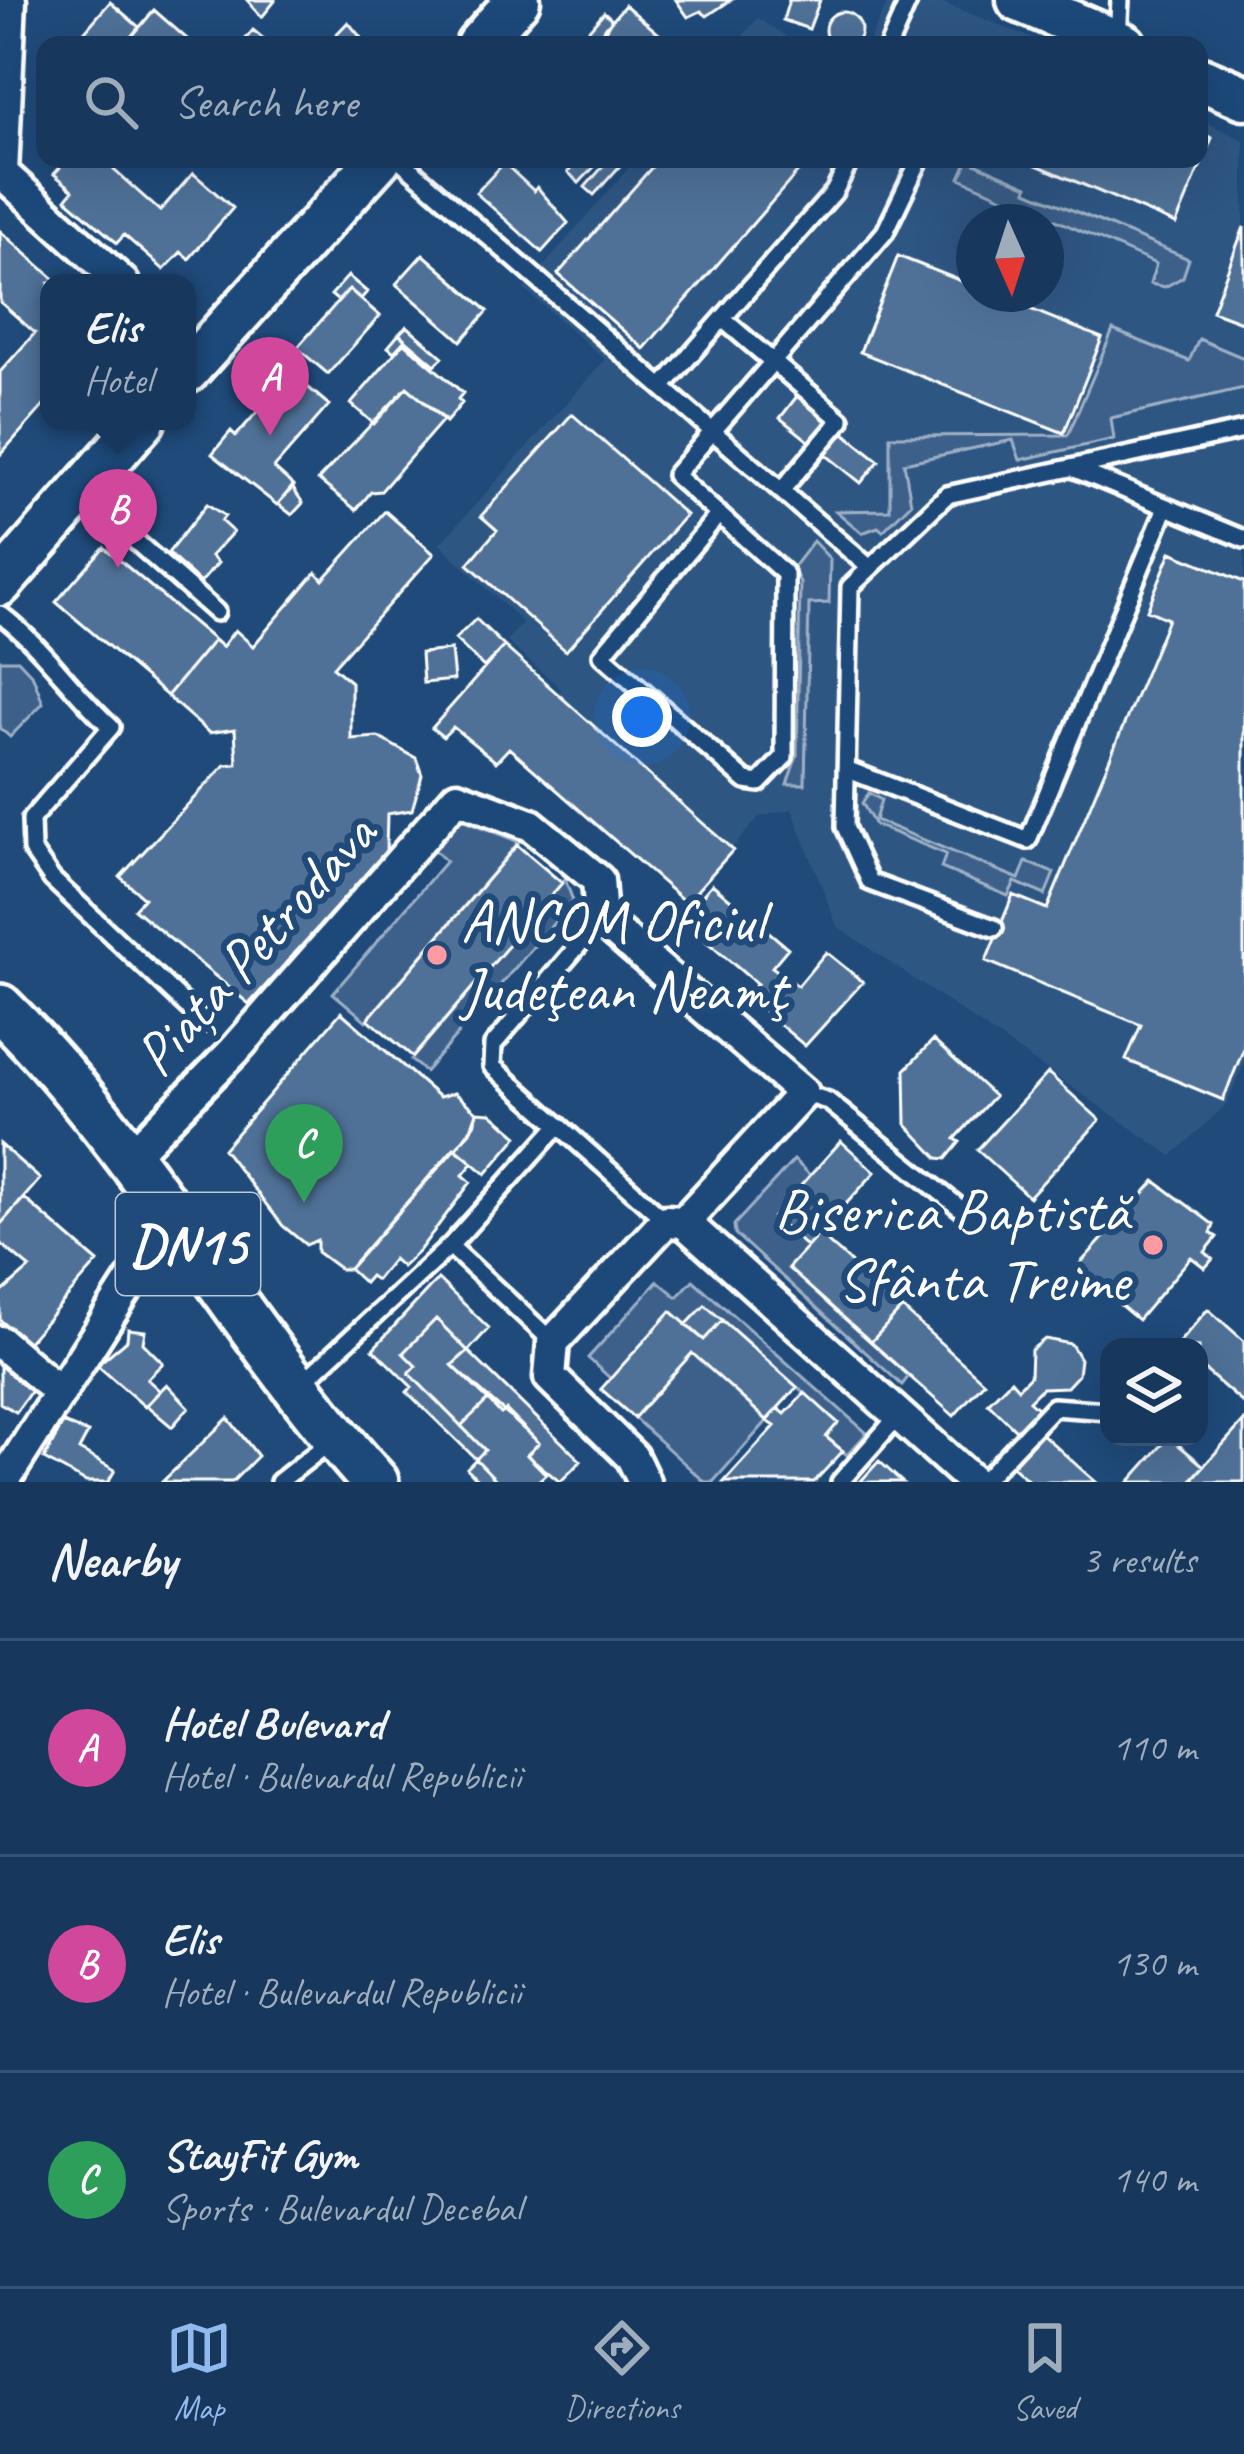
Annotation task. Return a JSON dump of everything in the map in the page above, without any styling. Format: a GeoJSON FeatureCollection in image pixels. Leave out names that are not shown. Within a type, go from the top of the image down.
{"type":"FeatureCollection","features":[{"type":"Feature","properties":{"kind":"main road"},"geometry":{"type":"LineString","coordinates":[[486,36],[518,0]]}},
{"type":"Feature","properties":{"kind":"main road"},"geometry":{"type":"LineString","coordinates":[[990,0],[1087,36]]}},
{"type":"Feature","properties":{"kind":"main road"},"geometry":{"type":"LineString","coordinates":[[1019,0],[1093,36]]}},
{"type":"Feature","properties":{"kind":"main road"},"geometry":{"type":"LineString","coordinates":[[1208,81],[1244,97]]}},
{"type":"Feature","properties":{"kind":"main road"},"geometry":{"type":"LineString","coordinates":[[1208,99],[1244,114]]}},
{"type":"Feature","properties":{"kind":"main road"},"geometry":{"type":"LineString","coordinates":[[196,352],[370,168]]}},
{"type":"Feature","properties":{"kind":"main road"},"geometry":{"type":"LineString","coordinates":[[11,564],[135,430]]}},
{"type":"Feature","properties":{"kind":"main road","name":"DN15"},"geometry":{"type":"LineString","coordinates":[[0,1008],[50,1057],[296,1388],[376,1482]]}},
{"type":"Feature","properties":{"kind":"main road","name":"DN15"},"geometry":{"type":"LineString","coordinates":[[0,1027],[41,1073],[166,1249],[335,1466]]}},
{"type":"Feature","properties":{"kind":"street"},"geometry":{"type":"LineString","coordinates":[[10,0],[2,173],[113,274]]}},
{"type":"Feature","properties":{"kind":"street","name":"Piața Petrodava"},"geometry":{"type":"LineString","coordinates":[[128,1159],[234,1051],[457,796],[531,825],[598,880],[601,919]]}},
{"type":"Feature","properties":{"kind":"street"},"geometry":{"type":"LineString","coordinates":[[601,919],[803,1093],[553,1342],[550,1377],[632,1457],[644,1482]]}},
{"type":"Feature","properties":{"kind":"street"},"geometry":{"type":"LineString","coordinates":[[675,1221],[978,1482]]}},
{"type":"Feature","properties":{"kind":"street"},"geometry":{"type":"LineString","coordinates":[[3,1482],[131,1281],[166,1249]]}},
{"type":"Feature","properties":{"kind":"street"},"geometry":{"type":"LineString","coordinates":[[0,1342],[60,1393]]}},
{"type":"Feature","properties":{"kind":"lane"},"geometry":{"type":"LineString","coordinates":[[893,36],[909,0]]}},
{"type":"Feature","properties":{"kind":"lane"},"geometry":{"type":"LineString","coordinates":[[1111,36],[1120,0]]}},
{"type":"Feature","properties":{"kind":"lane"},"geometry":{"type":"LineString","coordinates":[[410,168],[870,568]]}},
{"type":"Feature","properties":{"kind":"lane"},"geometry":{"type":"LineString","coordinates":[[664,385],[834,193],[846,168]]}},
{"type":"Feature","properties":{"kind":"lane"},"geometry":{"type":"LineString","coordinates":[[718,514],[602,655],[746,781],[760,783],[784,757],[785,574],[675,475],[884,232],[916,168]]}},
{"type":"Feature","properties":{"kind":"lane"},"geometry":{"type":"LineString","coordinates":[[725,321],[842,420],[781,491]]}},
{"type":"Feature","properties":{"kind":"lane"},"geometry":{"type":"LineString","coordinates":[[994,928],[869,882],[845,826],[850,587],[947,495],[1244,430]]}},
{"type":"Feature","properties":{"kind":"lane"},"geometry":{"type":"LineString","coordinates":[[1072,468],[1244,539]]}},
{"type":"Feature","properties":{"kind":"lane"},"geometry":{"type":"LineString","coordinates":[[80,493],[216,612]]}},
{"type":"Feature","properties":{"kind":"lane"},"geometry":{"type":"LineString","coordinates":[[846,769],[1028,840],[1166,507]]}},
{"type":"Feature","properties":{"kind":"lane","name":"Piața Petrodava"},"geometry":{"type":"LineString","coordinates":[[0,614],[65,672],[77,697],[111,727],[32,819],[32,850],[52,879],[205,1023]]}},
{"type":"Feature","properties":{"kind":"lane"},"geometry":{"type":"LineString","coordinates":[[601,919],[493,1046],[492,1066],[557,1126],[675,1221]]}},
{"type":"Feature","properties":{"kind":"lane"},"geometry":{"type":"LineString","coordinates":[[803,1093],[828,1100],[960,1208]]}},
{"type":"Feature","properties":{"kind":"lane"},"geometry":{"type":"LineString","coordinates":[[296,1388],[450,1246],[557,1126]]}},
{"type":"Feature","properties":{"kind":"lane"},"geometry":{"type":"LineString","coordinates":[[450,1246],[553,1342]]}},
{"type":"Feature","properties":{"kind":"lane"},"geometry":{"type":"LineString","coordinates":[[978,1482],[1052,1406],[1100,1410]]}},
{"type":"Feature","properties":{"kind":"lane"},"geometry":{"type":"LineString","coordinates":[[841,1482],[899,1415]]}},
{"type":"Feature","properties":{"kind":"lane"},"geometry":{"type":"LineString","coordinates":[[284,1480],[335,1466]]}},
{"type":"Feature","properties":{"kind":"shaded area"},"geometry":{"type":"Polygon","coordinates":[[[889,0],[936,0],[1026,36],[871,36],[889,0]]]}},
{"type":"Feature","properties":{"kind":"shaded area"},"geometry":{"type":"Polygon","coordinates":[[[758,18],[785,36],[743,36],[758,18]]]}},
{"type":"Feature","properties":{"kind":"shaded area"},"geometry":{"type":"Polygon","coordinates":[[[1208,123],[1244,140],[1244,1064],[1227,1104],[1172,1156],[837,926],[792,809],[759,817],[686,903],[509,748],[561,689],[506,641],[523,623],[440,544],[605,360],[524,289],[628,168],[1208,168],[1208,123]]]}},
{"type":"Feature","properties":{"kind":"shaded area"},"geometry":{"type":"Polygon","coordinates":[[[964,168],[986,168],[1058,204],[1019,204],[960,178],[964,168]]]}},
{"type":"Feature","properties":{"kind":"shaded area"},"geometry":{"type":"Polygon","coordinates":[[[1064,207],[1189,259],[1183,277],[1165,287],[1150,284],[1156,264],[1064,224],[1064,207]]]}},
{"type":"Feature","properties":{"kind":"shaded area"},"geometry":{"type":"Polygon","coordinates":[[[1113,330],[1189,361],[1199,339],[1244,358],[1244,388],[1111,418],[1114,439],[1020,460],[1013,440],[904,463],[911,503],[883,531],[878,527],[862,533],[836,511],[890,510],[890,436],[1068,435],[1113,330]]]}},
{"type":"Feature","properties":{"kind":"shaded area"},"geometry":{"type":"Polygon","coordinates":[[[813,541],[830,559],[829,603],[809,604],[805,784],[787,784],[797,755],[800,583],[793,567],[813,541]]]}},
{"type":"Feature","properties":{"kind":"shaded area"},"geometry":{"type":"Polygon","coordinates":[[[0,660],[18,660],[33,676],[43,703],[10,737],[0,728],[0,660]]]}},
{"type":"Feature","properties":{"kind":"shaded area"},"geometry":{"type":"Polygon","coordinates":[[[869,793],[881,800],[875,820],[1019,879],[1026,862],[1054,873],[1045,895],[1015,882],[1008,896],[941,868],[946,854],[875,825],[862,803],[869,793]]]}},
{"type":"Feature","properties":{"kind":"shaded area"},"geometry":{"type":"Polygon","coordinates":[[[458,817],[519,842],[366,1021],[333,993],[446,861],[431,847],[458,817]]]}},
{"type":"Feature","properties":{"kind":"shaded area"},"geometry":{"type":"Polygon","coordinates":[[[565,879],[573,901],[425,1072],[411,1060],[565,879]]]}},
{"type":"Feature","properties":{"kind":"shaded area"},"geometry":{"type":"Polygon","coordinates":[[[794,1160],[810,1175],[773,1217],[807,1247],[789,1269],[909,1376],[902,1385],[735,1234],[734,1225],[794,1160]]]}},
{"type":"Feature","properties":{"kind":"shaded area"},"geometry":{"type":"Polygon","coordinates":[[[693,1280],[867,1433],[847,1455],[826,1437],[838,1423],[705,1305],[686,1325],[611,1379],[588,1358],[658,1281],[677,1297],[693,1280]]]}},
{"type":"Feature","properties":{"kind":"shaded area"},"geometry":{"type":"Polygon","coordinates":[[[692,1353],[767,1421],[713,1482],[705,1482],[634,1418],[692,1353]]]}},
{"type":"Feature","properties":{"kind":"building"},"geometry":{"type":"Polygon","coordinates":[[[247,0],[275,0],[275,1],[262,17],[247,0]]]}},
{"type":"Feature","properties":{"kind":"building"},"geometry":{"type":"Polygon","coordinates":[[[676,0],[731,0],[707,16],[701,11],[688,17],[676,0]]]}},
{"type":"Feature","properties":{"kind":"building"},"geometry":{"type":"Polygon","coordinates":[[[789,0],[820,0],[809,29],[783,20],[789,0]]]}},
{"type":"Feature","properties":{"kind":"building"},"geometry":{"type":"Polygon","coordinates":[[[110,2],[139,27],[132,36],[81,36],[110,2]]]}},
{"type":"Feature","properties":{"kind":"building"},"geometry":{"type":"Polygon","coordinates":[[[625,5],[661,36],[598,36],[625,5]]]}},
{"type":"Feature","properties":{"kind":"building"},"geometry":{"type":"Polygon","coordinates":[[[154,10],[184,36],[132,36],[154,10]]]}},
{"type":"Feature","properties":{"kind":"building"},"geometry":{"type":"Polygon","coordinates":[[[604,12],[612,19],[602,36],[584,35],[604,12]]]}},
{"type":"Feature","properties":{"kind":"building"},"geometry":{"type":"Polygon","coordinates":[[[836,13],[850,13],[860,23],[860,36],[826,36],[826,23],[836,13]]]}},
{"type":"Feature","properties":{"kind":"building"},"geometry":{"type":"Polygon","coordinates":[[[348,22],[360,36],[335,36],[348,22]]]}},
{"type":"Feature","properties":{"kind":"building"},"geometry":{"type":"Polygon","coordinates":[[[60,168],[115,168],[160,211],[193,173],[233,208],[189,259],[181,252],[164,270],[124,235],[117,243],[66,199],[73,190],[54,174],[60,168]]]}},
{"type":"Feature","properties":{"kind":"building"},"geometry":{"type":"Polygon","coordinates":[[[499,168],[509,168],[534,191],[537,187],[568,223],[542,252],[476,193],[499,168]]]}},
{"type":"Feature","properties":{"kind":"building"},"geometry":{"type":"Polygon","coordinates":[[[572,168],[593,168],[579,183],[568,172],[572,168]]]}},
{"type":"Feature","properties":{"kind":"building"},"geometry":{"type":"Polygon","coordinates":[[[602,168],[618,168],[594,195],[585,187],[602,168]]]}},
{"type":"Feature","properties":{"kind":"building"},"geometry":{"type":"Polygon","coordinates":[[[651,168],[801,168],[644,349],[558,274],[651,168]]]}},
{"type":"Feature","properties":{"kind":"building"},"geometry":{"type":"Polygon","coordinates":[[[1044,168],[1199,168],[1176,224],[1044,168]]]}},
{"type":"Feature","properties":{"kind":"building"},"geometry":{"type":"Polygon","coordinates":[[[1244,227],[1244,323],[1212,311],[1244,227]]]}},
{"type":"Feature","properties":{"kind":"building"},"geometry":{"type":"Polygon","coordinates":[[[0,231],[49,274],[40,274],[40,410],[0,455],[0,372],[35,333],[0,302],[0,231]]]}},
{"type":"Feature","properties":{"kind":"building"},"geometry":{"type":"Polygon","coordinates":[[[423,254],[488,311],[461,341],[396,284],[423,254]]]}},
{"type":"Feature","properties":{"kind":"building"},"geometry":{"type":"Polygon","coordinates":[[[898,256],[956,279],[956,312],[1038,312],[1102,338],[1064,433],[860,352],[898,256]]]}},
{"type":"Feature","properties":{"kind":"building"},"geometry":{"type":"Polygon","coordinates":[[[348,276],[367,292],[361,299],[349,289],[338,301],[331,295],[348,276]]]}},
{"type":"Feature","properties":{"kind":"building"},"geometry":{"type":"Polygon","coordinates":[[[349,289],[380,316],[328,374],[297,348],[349,289]]]}},
{"type":"Feature","properties":{"kind":"building"},"geometry":{"type":"Polygon","coordinates":[[[407,326],[443,357],[435,365],[399,334],[407,326]]]}},
{"type":"Feature","properties":{"kind":"building"},"geometry":{"type":"Polygon","coordinates":[[[399,334],[405,340],[394,352],[388,347],[399,334]]]}},
{"type":"Feature","properties":{"kind":"building"},"geometry":{"type":"Polygon","coordinates":[[[404,342],[463,393],[458,399],[462,403],[446,422],[407,387],[374,424],[351,404],[404,342]]]}},
{"type":"Feature","properties":{"kind":"building"},"geometry":{"type":"Polygon","coordinates":[[[291,373],[329,405],[274,468],[294,486],[277,505],[212,454],[231,431],[236,436],[291,373]]]}},
{"type":"Feature","properties":{"kind":"building"},"geometry":{"type":"Polygon","coordinates":[[[407,387],[444,419],[381,491],[371,492],[356,510],[318,480],[407,387]]]}},
{"type":"Feature","properties":{"kind":"building"},"geometry":{"type":"Polygon","coordinates":[[[798,395],[879,461],[861,483],[780,418],[798,395]]]}},
{"type":"Feature","properties":{"kind":"building"},"geometry":{"type":"Polygon","coordinates":[[[572,414],[686,515],[566,651],[468,564],[497,530],[481,516],[572,414]]]}},
{"type":"Feature","properties":{"kind":"building"},"geometry":{"type":"Polygon","coordinates":[[[292,487],[303,503],[292,515],[278,504],[292,487]]]}},
{"type":"Feature","properties":{"kind":"building"},"geometry":{"type":"Polygon","coordinates":[[[207,504],[225,516],[221,521],[233,532],[211,556],[218,563],[200,583],[168,553],[207,504]]]}},
{"type":"Feature","properties":{"kind":"building"},"geometry":{"type":"Polygon","coordinates":[[[385,511],[434,554],[333,667],[351,682],[351,739],[378,737],[416,758],[422,775],[412,810],[387,814],[386,852],[249,1004],[134,909],[144,898],[120,877],[225,765],[237,764],[235,729],[209,733],[167,696],[214,640],[222,647],[235,630],[253,646],[316,572],[323,580],[385,511]]]}},
{"type":"Feature","properties":{"kind":"building"},"geometry":{"type":"Polygon","coordinates":[[[104,547],[214,640],[167,696],[56,602],[104,547]]]}},
{"type":"Feature","properties":{"kind":"building"},"geometry":{"type":"Polygon","coordinates":[[[1171,552],[1244,582],[1244,1048],[1223,1100],[1126,1060],[1141,1025],[986,961],[1013,895],[1047,909],[1168,619],[1147,610],[1171,552]]]}},
{"type":"Feature","properties":{"kind":"building"},"geometry":{"type":"Polygon","coordinates":[[[476,619],[504,646],[484,667],[455,639],[476,619]]]}},
{"type":"Feature","properties":{"kind":"building"},"geometry":{"type":"Polygon","coordinates":[[[504,646],[733,850],[686,903],[509,748],[496,762],[453,727],[443,737],[432,728],[504,646]]]}},
{"type":"Feature","properties":{"kind":"building"},"geometry":{"type":"Polygon","coordinates":[[[451,650],[454,680],[423,683],[421,653],[451,650]]]}},
{"type":"Feature","properties":{"kind":"building"},"geometry":{"type":"Polygon","coordinates":[[[517,845],[562,883],[413,1057],[368,1019],[517,845]]]}},
{"type":"Feature","properties":{"kind":"building"},"geometry":{"type":"Polygon","coordinates":[[[712,884],[788,948],[772,967],[798,986],[826,952],[863,982],[805,1046],[746,996],[757,984],[681,920],[712,884]]]}},
{"type":"Feature","properties":{"kind":"building"},"geometry":{"type":"Polygon","coordinates":[[[341,1012],[439,1097],[454,1093],[477,1112],[470,1132],[349,1269],[340,1269],[317,1252],[317,1240],[306,1245],[283,1226],[223,1149],[341,1012]]]}},
{"type":"Feature","properties":{"kind":"building"},"geometry":{"type":"Polygon","coordinates":[[[933,1040],[994,1096],[955,1139],[960,1142],[946,1159],[938,1158],[906,1124],[905,1070],[933,1040]]]}},
{"type":"Feature","properties":{"kind":"building"},"geometry":{"type":"Polygon","coordinates":[[[1048,1073],[1100,1120],[1029,1197],[977,1150],[1048,1073]]]}},
{"type":"Feature","properties":{"kind":"building"},"geometry":{"type":"Polygon","coordinates":[[[477,1112],[491,1113],[518,1136],[486,1174],[456,1149],[476,1122],[477,1112]]]}},
{"type":"Feature","properties":{"kind":"building"},"geometry":{"type":"Polygon","coordinates":[[[841,1141],[875,1172],[807,1247],[773,1217],[841,1141]]]}},
{"type":"Feature","properties":{"kind":"building"},"geometry":{"type":"Polygon","coordinates":[[[0,1144],[40,1179],[0,1225],[0,1144]]]}},
{"type":"Feature","properties":{"kind":"building"},"geometry":{"type":"Polygon","coordinates":[[[454,1148],[473,1163],[463,1175],[471,1182],[419,1251],[402,1267],[393,1259],[376,1280],[370,1276],[364,1283],[349,1269],[454,1148]]]}},
{"type":"Feature","properties":{"kind":"building","name":"Biserica Baptistă Sfânta Treime"},"geometry":{"type":"Polygon","coordinates":[[[1155,1181],[1214,1225],[1211,1233],[1217,1237],[1205,1252],[1213,1259],[1205,1268],[1191,1257],[1138,1320],[1076,1268],[1155,1181]]]}},
{"type":"Feature","properties":{"kind":"building"},"geometry":{"type":"Polygon","coordinates":[[[24,1198],[98,1262],[27,1343],[0,1320],[0,1294],[30,1268],[0,1243],[0,1225],[24,1198]]]}},
{"type":"Feature","properties":{"kind":"building"},"geometry":{"type":"Polygon","coordinates":[[[819,1234],[902,1308],[871,1342],[788,1268],[819,1234]]]}},
{"type":"Feature","properties":{"kind":"building"},"geometry":{"type":"Polygon","coordinates":[[[438,1279],[489,1328],[468,1351],[436,1319],[403,1353],[416,1366],[409,1373],[485,1450],[476,1459],[407,1392],[412,1387],[373,1349],[438,1279]]]}},
{"type":"Feature","properties":{"kind":"building"},"geometry":{"type":"Polygon","coordinates":[[[705,1305],[722,1320],[704,1340],[686,1325],[705,1305]]]}},
{"type":"Feature","properties":{"kind":"building"},"geometry":{"type":"Polygon","coordinates":[[[902,1308],[984,1382],[954,1416],[871,1342],[902,1308]]]}},
{"type":"Feature","properties":{"kind":"building"},"geometry":{"type":"Polygon","coordinates":[[[1208,1309],[1244,1341],[1244,1404],[1208,1373],[1208,1338],[1183,1338],[1208,1309]]]}},
{"type":"Feature","properties":{"kind":"building"},"geometry":{"type":"Polygon","coordinates":[[[671,1311],[704,1340],[722,1320],[797,1387],[767,1420],[692,1353],[634,1418],[601,1389],[671,1311]]]}},
{"type":"Feature","properties":{"kind":"building"},"geometry":{"type":"Polygon","coordinates":[[[436,1319],[468,1351],[452,1365],[488,1400],[461,1426],[409,1373],[416,1366],[403,1353],[436,1319]]]}},
{"type":"Feature","properties":{"kind":"building"},"geometry":{"type":"Polygon","coordinates":[[[128,1329],[145,1331],[143,1343],[163,1363],[147,1379],[160,1391],[145,1407],[97,1365],[127,1340],[128,1329]]]}},
{"type":"Feature","properties":{"kind":"building"},"geometry":{"type":"Polygon","coordinates":[[[1045,1339],[1071,1344],[1080,1359],[1078,1375],[1067,1387],[1042,1388],[1029,1401],[1038,1409],[1017,1431],[988,1403],[1011,1380],[1018,1388],[1030,1376],[1031,1350],[1045,1339]]]}},
{"type":"Feature","properties":{"kind":"building"},"geometry":{"type":"Polygon","coordinates":[[[468,1351],[581,1461],[560,1482],[527,1455],[539,1443],[452,1365],[468,1351]]]}},
{"type":"Feature","properties":{"kind":"building"},"geometry":{"type":"Polygon","coordinates":[[[0,1356],[38,1381],[16,1412],[0,1403],[0,1356]]]}},
{"type":"Feature","properties":{"kind":"building"},"geometry":{"type":"Polygon","coordinates":[[[167,1384],[189,1407],[172,1427],[146,1405],[167,1384]]]}},
{"type":"Feature","properties":{"kind":"building"},"geometry":{"type":"Polygon","coordinates":[[[805,1393],[838,1423],[826,1437],[843,1451],[814,1482],[724,1482],[775,1426],[767,1421],[778,1408],[785,1414],[805,1393]]]}},
{"type":"Feature","properties":{"kind":"building"},"geometry":{"type":"Polygon","coordinates":[[[488,1400],[501,1414],[506,1410],[539,1443],[527,1455],[546,1474],[537,1482],[498,1482],[476,1459],[485,1450],[461,1426],[488,1400]]]}},
{"type":"Feature","properties":{"kind":"building"},"geometry":{"type":"Polygon","coordinates":[[[228,1418],[258,1456],[232,1482],[162,1482],[228,1418]]]}},
{"type":"Feature","properties":{"kind":"building"},"geometry":{"type":"Polygon","coordinates":[[[1244,1421],[1244,1482],[1197,1482],[1193,1478],[1244,1421]]]}},
{"type":"Feature","properties":{"kind":"building"},"geometry":{"type":"Polygon","coordinates":[[[63,1423],[88,1433],[79,1450],[115,1470],[108,1482],[86,1482],[44,1459],[63,1423]]]}},
{"type":"Feature","properties":{"kind":"building"},"geometry":{"type":"Polygon","coordinates":[[[1040,1432],[1096,1482],[1030,1482],[1011,1465],[1040,1432]]]}},
{"type":"Feature","properties":{"kind":"building"},"geometry":{"type":"Polygon","coordinates":[[[1161,1446],[1180,1446],[1204,1466],[1190,1482],[1129,1482],[1161,1446]]]}},
{"type":"Feature","properties":{"kind":"building"},"geometry":{"type":"Polygon","coordinates":[[[476,1459],[498,1482],[480,1482],[467,1468],[476,1459]]]}},
{"type":"Feature","properties":{"kind":"building"},"geometry":{"type":"Polygon","coordinates":[[[879,1461],[902,1482],[860,1482],[879,1461]]]}},
{"type":"Feature","properties":{"kind":"place","name":"Hotel Bulevard"},"geometry":{"type":"Point","coordinates":[270,436]}},
{"type":"Feature","properties":{"kind":"place","name":"Elis"},"geometry":{"type":"Point","coordinates":[118,568]}},
{"type":"Feature","properties":{"kind":"place","name":"ANCOM Oficiul Judeţean Neamţ"},"geometry":{"type":"Point","coordinates":[437,955]}},
{"type":"Feature","properties":{"kind":"place","name":"StayFit Gym"},"geometry":{"type":"Point","coordinates":[304,1203]}},
{"type":"Feature","properties":{"kind":"place","name":"Biserica Baptistă Sfânta Treime"},"geometry":{"type":"Point","coordinates":[1153,1245]}}]}
